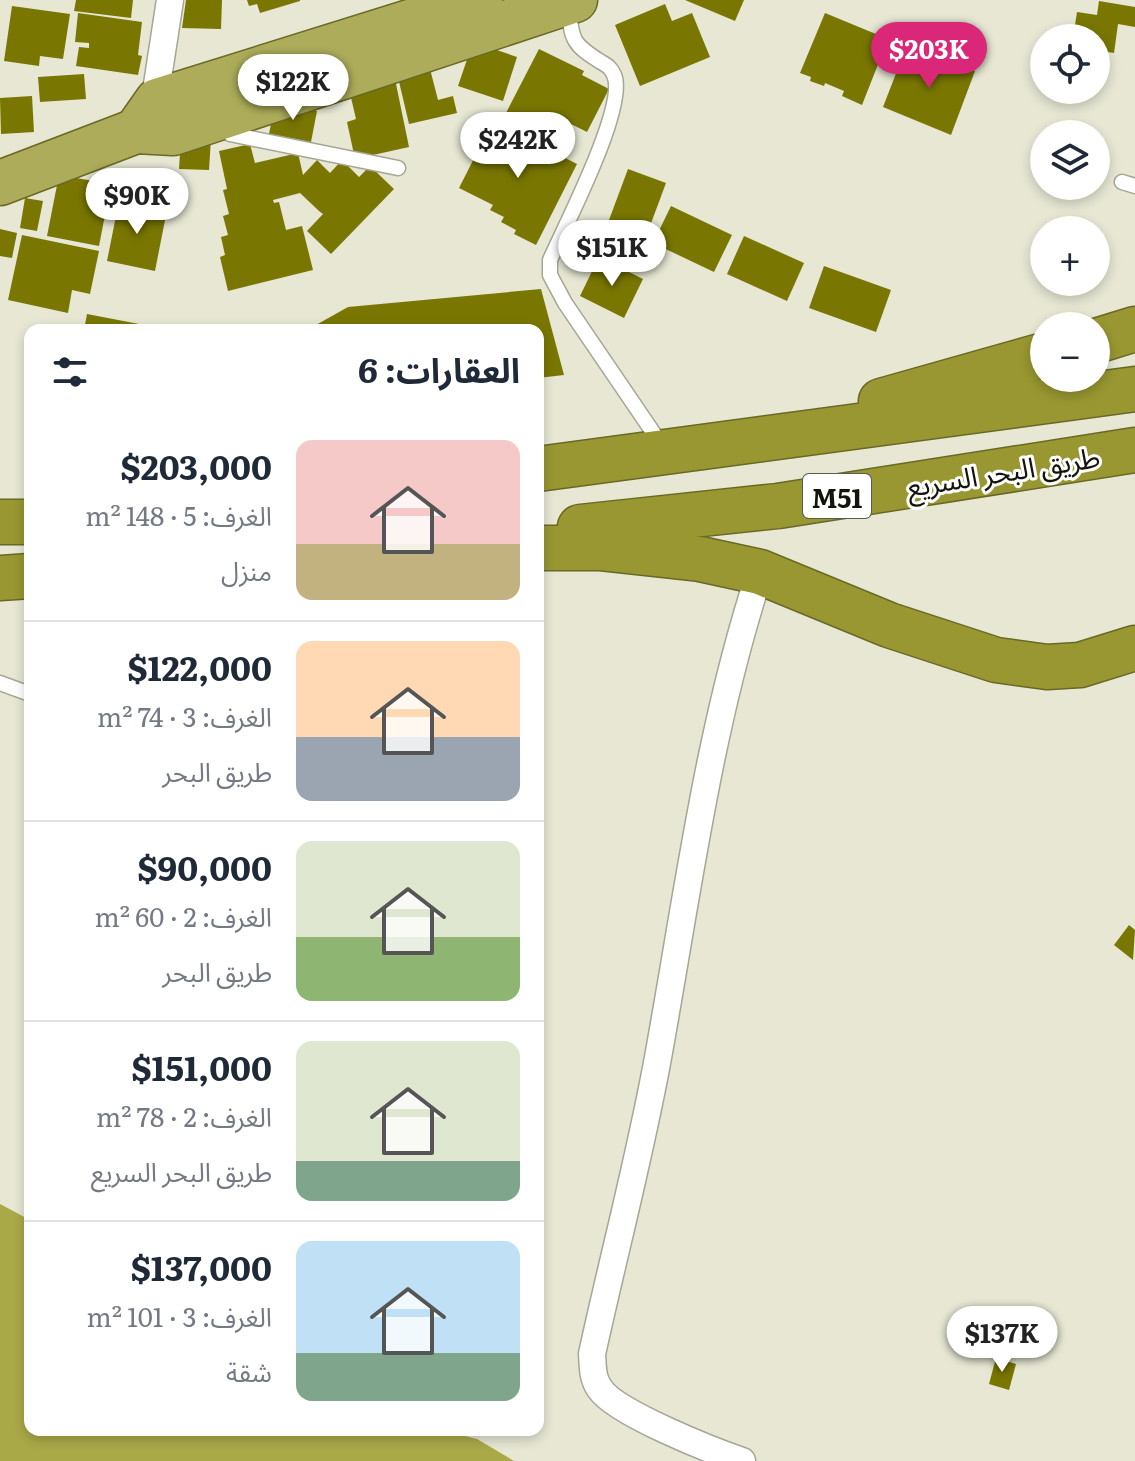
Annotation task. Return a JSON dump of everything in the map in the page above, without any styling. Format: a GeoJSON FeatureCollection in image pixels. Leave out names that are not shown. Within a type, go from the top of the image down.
{"type":"FeatureCollection","features":[{"type":"Feature","properties":{"kind":"highway"},"geometry":{"type":"LineString","coordinates":[[0,183],[480,0]]}},
{"type":"Feature","properties":{"kind":"highway"},"geometry":{"type":"LineString","coordinates":[[155,122],[215,119],[571,1]]}},
{"type":"Feature","properties":{"kind":"highway"},"geometry":{"type":"LineString","coordinates":[[1110,337],[1135,329]]}},
{"type":"Feature","properties":{"kind":"highway"},"geometry":{"type":"LineString","coordinates":[[752,438],[1030,359]]}},
{"type":"Feature","properties":{"kind":"highway","name":"M51"},"geometry":{"type":"LineString","coordinates":[[544,468],[1135,389]]}},
{"type":"Feature","properties":{"kind":"highway","name":"طريق البحر السريع"},"geometry":{"type":"LineString","coordinates":[[544,531],[778,506],[1135,450]]}},
{"type":"Feature","properties":{"kind":"highway"},"geometry":{"type":"LineString","coordinates":[[778,506],[770,519],[769,534],[776,548],[897,602],[1001,636],[1048,643],[1077,641],[1114,631],[1135,621]]}},
{"type":"Feature","properties":{"kind":"highway"},"geometry":{"type":"LineString","coordinates":[[0,522],[24,522]]}},
{"type":"Feature","properties":{"kind":"highway"},"geometry":{"type":"LineString","coordinates":[[544,548],[599,548],[700,559],[760,572],[889,625],[996,660],[1047,667],[1080,665],[1135,648]]}},
{"type":"Feature","properties":{"kind":"highway"},"geometry":{"type":"LineString","coordinates":[[0,578],[24,576]]}},
{"type":"Feature","properties":{"kind":"street"},"geometry":{"type":"LineString","coordinates":[[155,122],[156,91],[170,0]]}},
{"type":"Feature","properties":{"kind":"street"},"geometry":{"type":"LineString","coordinates":[[742,1461],[710,1450],[618,1405],[601,1391],[593,1376],[592,1354],[659,1056],[716,740],[741,630],[760,572]]}},
{"type":"Feature","properties":{"kind":"lane"},"geometry":{"type":"LineString","coordinates":[[571,1],[571,32],[578,47],[610,68],[616,79],[618,95],[610,124],[550,260],[550,275],[565,303],[665,451]]}},
{"type":"Feature","properties":{"kind":"lane"},"geometry":{"type":"LineString","coordinates":[[215,119],[230,134],[398,168]]}},
{"type":"Feature","properties":{"kind":"lane"},"geometry":{"type":"LineString","coordinates":[[0,683],[24,692]]}},
{"type":"Feature","properties":{"kind":"shaded area"},"geometry":{"type":"Polygon","coordinates":[[[0,1204],[24,1217],[24,1436],[466,1436],[477,1439],[514,1461],[0,1461],[0,1204]]]}},
{"type":"Feature","properties":{"kind":"building"},"geometry":{"type":"Polygon","coordinates":[[[76,0],[133,0],[131,18],[74,11],[76,0]]]}},
{"type":"Feature","properties":{"kind":"building"},"geometry":{"type":"Polygon","coordinates":[[[186,0],[222,0],[221,29],[182,28],[186,0]]]}},
{"type":"Feature","properties":{"kind":"building"},"geometry":{"type":"Polygon","coordinates":[[[247,0],[300,1],[260,13],[257,4],[249,6],[247,0]]]}},
{"type":"Feature","properties":{"kind":"building"},"geometry":{"type":"Polygon","coordinates":[[[685,0],[744,0],[735,21],[685,0]]]}},
{"type":"Feature","properties":{"kind":"building"},"geometry":{"type":"Polygon","coordinates":[[[1099,1],[1135,7],[1135,27],[1118,24],[1114,53],[1110,52],[1110,24],[1075,24],[1077,12],[1097,15],[1099,1]]]}},
{"type":"Feature","properties":{"kind":"building"},"geometry":{"type":"Polygon","coordinates":[[[665,4],[672,21],[692,13],[710,57],[640,86],[615,25],[665,4]]]}},
{"type":"Feature","properties":{"kind":"building"},"geometry":{"type":"Polygon","coordinates":[[[12,6],[70,14],[63,59],[40,56],[39,66],[4,61],[12,6]]]}},
{"type":"Feature","properties":{"kind":"building"},"geometry":{"type":"Polygon","coordinates":[[[78,13],[142,22],[138,55],[142,56],[138,75],[76,66],[79,47],[89,48],[89,43],[75,42],[78,13]]]}},
{"type":"Feature","properties":{"kind":"building"},"geometry":{"type":"Polygon","coordinates":[[[825,13],[888,39],[862,105],[842,96],[844,91],[810,81],[811,77],[800,73],[825,13]]]}},
{"type":"Feature","properties":{"kind":"building"},"geometry":{"type":"Polygon","coordinates":[[[473,42],[517,57],[503,101],[458,86],[473,42]]]}},
{"type":"Feature","properties":{"kind":"building"},"geometry":{"type":"Polygon","coordinates":[[[907,45],[975,71],[951,135],[883,107],[907,45]]]}},
{"type":"Feature","properties":{"kind":"building"},"geometry":{"type":"Polygon","coordinates":[[[539,49],[584,71],[582,75],[609,89],[587,132],[561,119],[557,125],[541,117],[536,128],[506,113],[539,49]]]}},
{"type":"Feature","properties":{"kind":"building"},"geometry":{"type":"Polygon","coordinates":[[[429,65],[438,100],[453,96],[457,113],[409,124],[397,73],[429,65]]]}},
{"type":"Feature","properties":{"kind":"building"},"geometry":{"type":"Polygon","coordinates":[[[84,74],[86,99],[40,102],[38,77],[84,74]]]}},
{"type":"Feature","properties":{"kind":"building"},"geometry":{"type":"Polygon","coordinates":[[[395,79],[409,147],[355,159],[347,122],[356,119],[349,89],[395,79]]]}},
{"type":"Feature","properties":{"kind":"building"},"geometry":{"type":"Polygon","coordinates":[[[32,96],[34,132],[1,134],[0,98],[32,96]]]}},
{"type":"Feature","properties":{"kind":"building"},"geometry":{"type":"Polygon","coordinates":[[[275,103],[317,111],[311,142],[269,134],[275,103]]]}},
{"type":"Feature","properties":{"kind":"building"},"geometry":{"type":"Polygon","coordinates":[[[493,121],[577,164],[536,245],[514,234],[516,230],[501,222],[504,217],[490,210],[493,205],[459,188],[493,121]]]}},
{"type":"Feature","properties":{"kind":"building"},"geometry":{"type":"Polygon","coordinates":[[[181,136],[211,138],[209,170],[179,169],[181,136]]]}},
{"type":"Feature","properties":{"kind":"building"},"geometry":{"type":"Polygon","coordinates":[[[250,144],[255,163],[298,153],[303,175],[317,160],[330,173],[342,160],[359,177],[370,166],[394,189],[331,254],[307,231],[323,214],[300,193],[273,200],[274,203],[279,202],[286,230],[302,226],[313,270],[228,291],[220,257],[225,255],[221,237],[228,235],[223,216],[229,214],[219,151],[250,144]]]}},
{"type":"Feature","properties":{"kind":"building"},"geometry":{"type":"Polygon","coordinates":[[[628,169],[666,183],[647,234],[609,220],[628,169]]]}},
{"type":"Feature","properties":{"kind":"building"},"geometry":{"type":"Polygon","coordinates":[[[59,175],[111,184],[99,246],[47,236],[59,175]]]}},
{"type":"Feature","properties":{"kind":"building"},"geometry":{"type":"Polygon","coordinates":[[[25,198],[43,201],[37,231],[20,228],[25,198]]]}},
{"type":"Feature","properties":{"kind":"building"},"geometry":{"type":"Polygon","coordinates":[[[119,201],[167,210],[155,271],[107,261],[119,201]]]}},
{"type":"Feature","properties":{"kind":"building"},"geometry":{"type":"Polygon","coordinates":[[[671,206],[732,235],[714,272],[653,243],[671,206]]]}},
{"type":"Feature","properties":{"kind":"building"},"geometry":{"type":"Polygon","coordinates":[[[0,229],[17,233],[12,258],[0,256],[0,229]]]}},
{"type":"Feature","properties":{"kind":"building"},"geometry":{"type":"Polygon","coordinates":[[[22,235],[99,251],[90,294],[72,290],[68,313],[8,300],[22,235]]]}},
{"type":"Feature","properties":{"kind":"building"},"geometry":{"type":"Polygon","coordinates":[[[744,236],[804,263],[787,301],[727,274],[744,236]]]}},
{"type":"Feature","properties":{"kind":"building"},"geometry":{"type":"Polygon","coordinates":[[[599,257],[643,279],[624,318],[580,296],[599,257]]]}},
{"type":"Feature","properties":{"kind":"building"},"geometry":{"type":"Polygon","coordinates":[[[824,266],[891,290],[876,332],[809,308],[824,266]]]}},
{"type":"Feature","properties":{"kind":"building"},"geometry":{"type":"Polygon","coordinates":[[[541,289],[564,375],[544,377],[544,324],[318,324],[348,307],[541,289]]]}},
{"type":"Feature","properties":{"kind":"building"},"geometry":{"type":"Polygon","coordinates":[[[87,314],[139,324],[85,324],[87,314]]]}},
{"type":"Feature","properties":{"kind":"building"},"geometry":{"type":"Polygon","coordinates":[[[1129,925],[1135,930],[1133,960],[1114,945],[1129,925]]]}},
{"type":"Feature","properties":{"kind":"building"},"geometry":{"type":"Polygon","coordinates":[[[996,1358],[1016,1364],[1009,1390],[989,1384],[996,1358]]]}}]}
